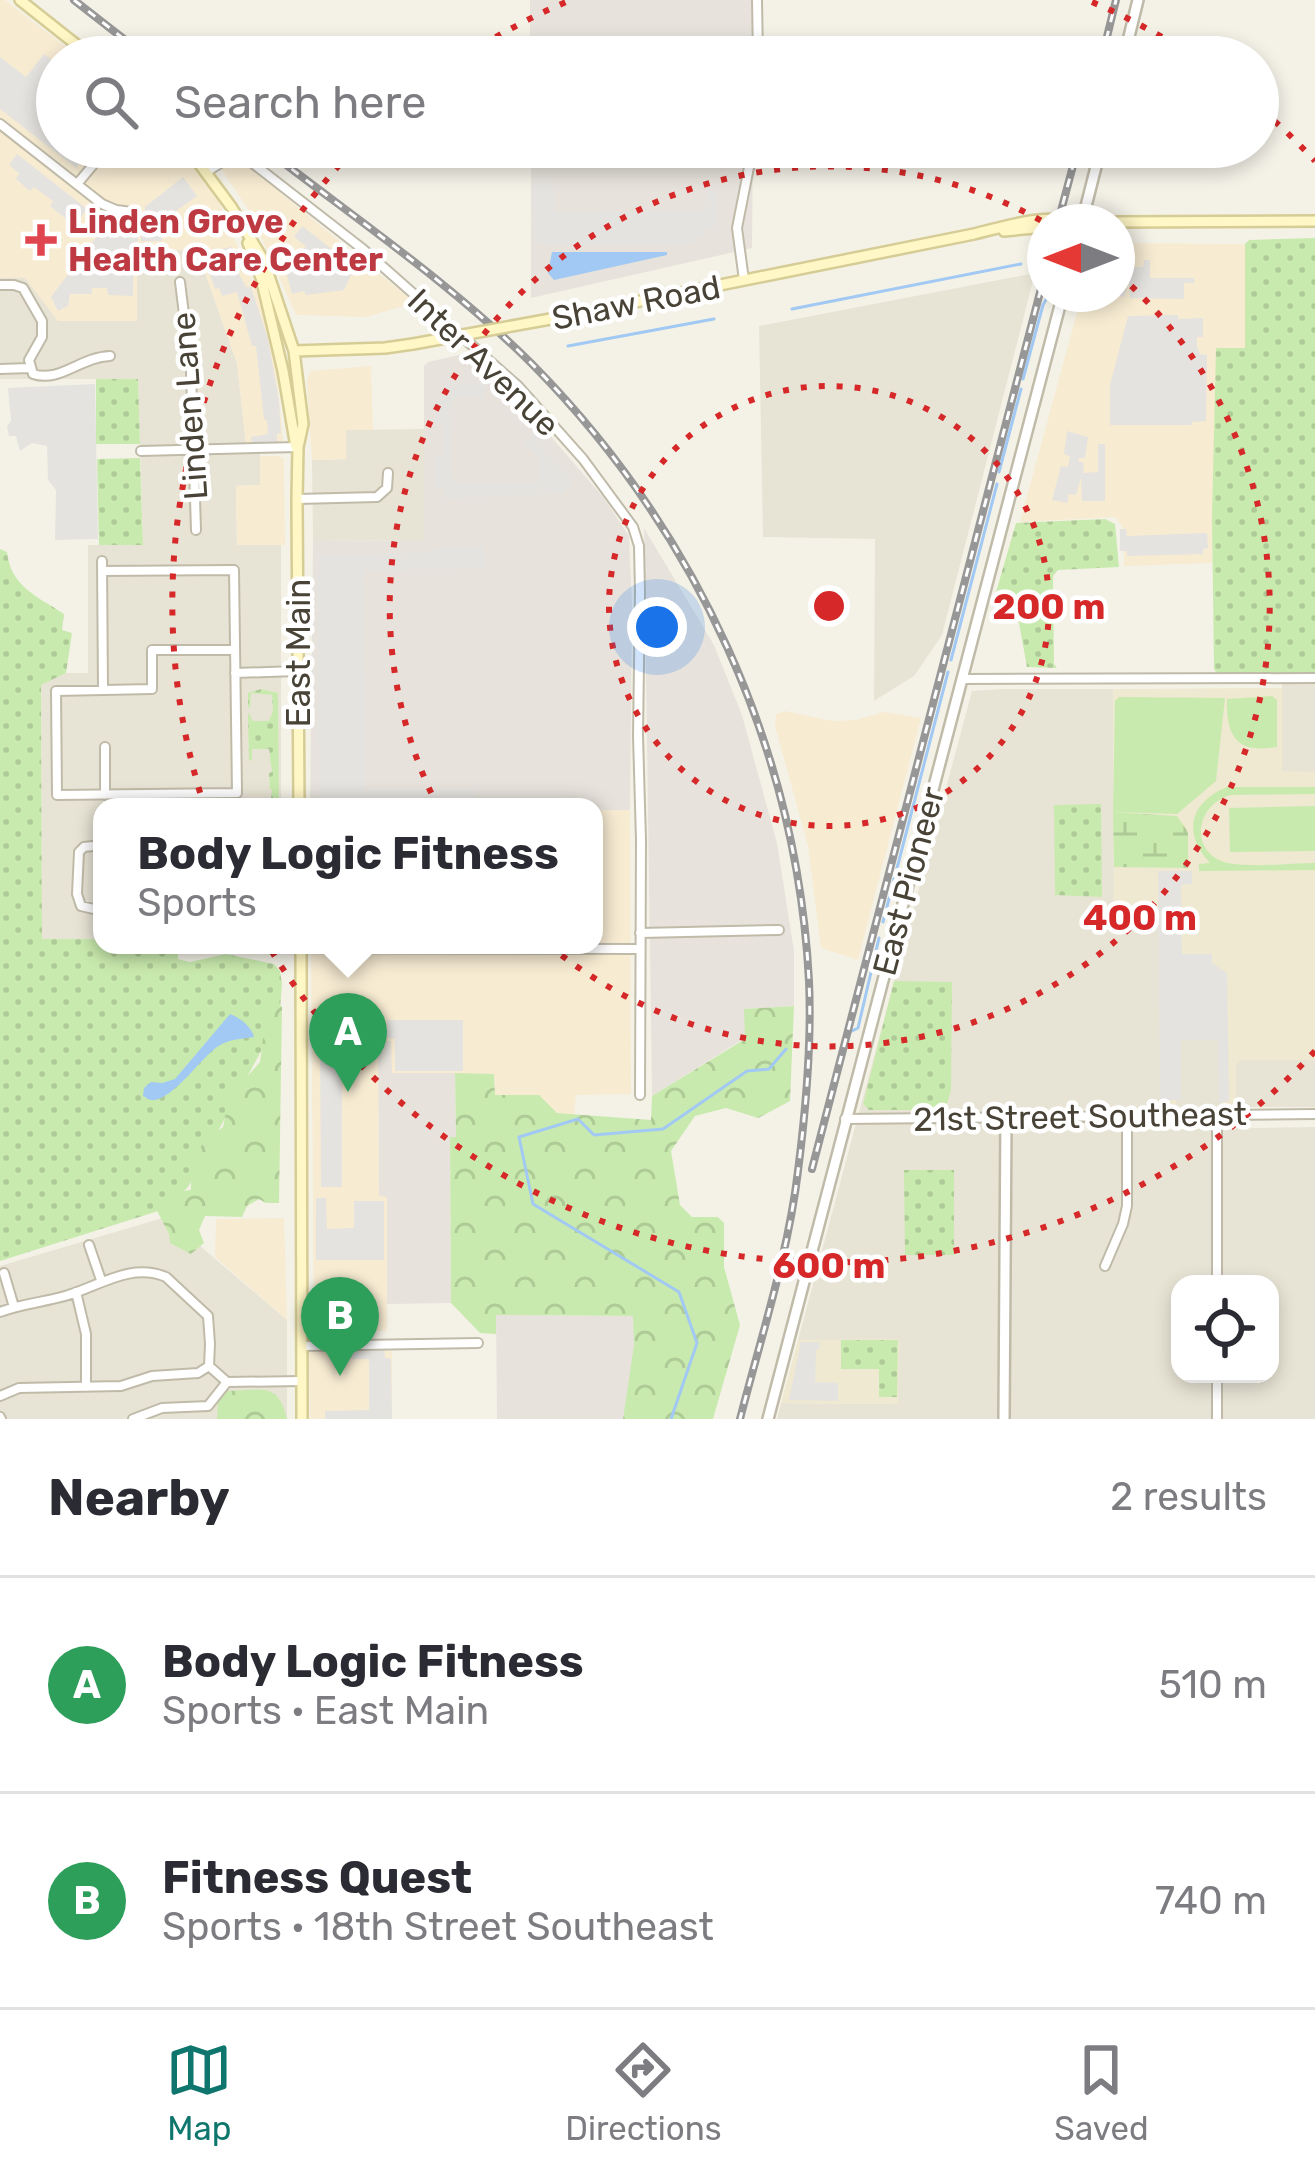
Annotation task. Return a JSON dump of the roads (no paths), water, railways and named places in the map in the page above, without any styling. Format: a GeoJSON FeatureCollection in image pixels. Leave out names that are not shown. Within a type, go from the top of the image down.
{"type":"FeatureCollection","features":[{"type":"Feature","properties":{"kind":"main road"},"geometry":{"type":"LineString","coordinates":[[20,0],[65,36]]}},
{"type":"Feature","properties":{"kind":"main road","name":"East Main"},"geometry":{"type":"LineString","coordinates":[[203,168],[264,261],[295,351],[303,424],[297,447]]}},
{"type":"Feature","properties":{"kind":"main road","name":"East Main"},"geometry":{"type":"LineString","coordinates":[[238,217],[283,344],[295,351]]}},
{"type":"Feature","properties":{"kind":"main road","name":"Shaw Road"},"geometry":{"type":"LineString","coordinates":[[295,351],[413,344],[1027,221]]}},
{"type":"Feature","properties":{"kind":"main road"},"geometry":{"type":"LineString","coordinates":[[1135,222],[1315,221]]}},
{"type":"Feature","properties":{"kind":"main road","name":"Shaw Road"},"geometry":{"type":"LineString","coordinates":[[974,234],[1027,228]]}},
{"type":"Feature","properties":{"kind":"main road","name":"East Main"},"geometry":{"type":"LineString","coordinates":[[262,282],[297,447],[299,798]]}},
{"type":"Feature","properties":{"kind":"main road","name":"East Main"},"geometry":{"type":"LineString","coordinates":[[290,414],[289,365],[295,351]]}},
{"type":"Feature","properties":{"kind":"main road"},"geometry":{"type":"LineString","coordinates":[[301,954],[302,1419]]}},
{"type":"Feature","properties":{"kind":"street"},"geometry":{"type":"LineString","coordinates":[[757,0],[758,36]]}},
{"type":"Feature","properties":{"kind":"street"},"geometry":{"type":"LineString","coordinates":[[1129,36],[1138,0]]}},
{"type":"Feature","properties":{"kind":"street"},"geometry":{"type":"LineString","coordinates":[[0,124],[36,151]]}},
{"type":"Feature","properties":{"kind":"street"},"geometry":{"type":"LineString","coordinates":[[58,168],[106,206],[132,212]]}},
{"type":"Feature","properties":{"kind":"street"},"geometry":{"type":"LineString","coordinates":[[78,183],[90,168]]}},
{"type":"Feature","properties":{"kind":"street","name":"Inter Avenue"},"geometry":{"type":"LineString","coordinates":[[206,172],[212,168]]}},
{"type":"Feature","properties":{"kind":"street","name":"Inter Avenue"},"geometry":{"type":"LineString","coordinates":[[259,168],[364,250],[518,386],[628,517],[637,539],[639,566],[640,1095]]}},
{"type":"Feature","properties":{"kind":"street"},"geometry":{"type":"LineString","coordinates":[[744,280],[737,227],[749,168]]}},
{"type":"Feature","properties":{"kind":"street"},"geometry":{"type":"LineString","coordinates":[[1086,204],[1095,168]]}},
{"type":"Feature","properties":{"kind":"street","name":"Linden Lane"},"geometry":{"type":"LineString","coordinates":[[180,282],[191,371],[196,530]]}},
{"type":"Feature","properties":{"kind":"street"},"geometry":{"type":"LineString","coordinates":[[0,285],[23,288],[42,321],[43,333],[29,358],[29,368],[36,375],[50,377],[85,360],[110,356]]}},
{"type":"Feature","properties":{"kind":"street","name":"East Pioneer"},"geometry":{"type":"LineString","coordinates":[[768,1419],[1058,312]]}},
{"type":"Feature","properties":{"kind":"street"},"geometry":{"type":"LineString","coordinates":[[0,369],[29,368]]}},
{"type":"Feature","properties":{"kind":"street"},"geometry":{"type":"LineString","coordinates":[[141,451],[297,447]]}},
{"type":"Feature","properties":{"kind":"street"},"geometry":{"type":"LineString","coordinates":[[297,499],[368,498],[387,488],[388,473]]}},
{"type":"Feature","properties":{"kind":"street"},"geometry":{"type":"LineString","coordinates":[[103,690],[102,566],[235,570],[237,793],[57,795],[56,691],[103,690],[152,688],[152,650],[234,650]]}},
{"type":"Feature","properties":{"kind":"street"},"geometry":{"type":"LineString","coordinates":[[235,674],[297,670]]}},
{"type":"Feature","properties":{"kind":"street"},"geometry":{"type":"LineString","coordinates":[[960,679],[1315,678]]}},
{"type":"Feature","properties":{"kind":"street"},"geometry":{"type":"LineString","coordinates":[[105,747],[105,795]]}},
{"type":"Feature","properties":{"kind":"street"},"geometry":{"type":"LineString","coordinates":[[93,846],[79,852],[77,894],[81,906],[93,909]]}},
{"type":"Feature","properties":{"kind":"street"},"geometry":{"type":"LineString","coordinates":[[640,933],[779,930]]}},
{"type":"Feature","properties":{"kind":"street"},"geometry":{"type":"LineString","coordinates":[[603,949],[640,949]]}},
{"type":"Feature","properties":{"kind":"street","name":"21st Street Southeast"},"geometry":{"type":"LineString","coordinates":[[845,1119],[1315,1114]]}},
{"type":"Feature","properties":{"kind":"street"},"geometry":{"type":"LineString","coordinates":[[1105,1266],[1127,1205],[1127,1115]]}},
{"type":"Feature","properties":{"kind":"street"},"geometry":{"type":"LineString","coordinates":[[1216,1115],[1217,1275]]}},
{"type":"Feature","properties":{"kind":"street"},"geometry":{"type":"LineString","coordinates":[[1004,1419],[1006,1116]]}},
{"type":"Feature","properties":{"kind":"street"},"geometry":{"type":"LineString","coordinates":[[88,1245],[101,1280]]}},
{"type":"Feature","properties":{"kind":"street"},"geometry":{"type":"LineString","coordinates":[[4,1273],[14,1307]]}},
{"type":"Feature","properties":{"kind":"street"},"geometry":{"type":"LineString","coordinates":[[0,1312],[76,1292],[101,1280],[150,1273],[166,1277],[208,1316],[209,1366],[227,1382],[302,1381]]}},
{"type":"Feature","properties":{"kind":"street"},"geometry":{"type":"LineString","coordinates":[[76,1292],[86,1334],[86,1387]]}},
{"type":"Feature","properties":{"kind":"street"},"geometry":{"type":"LineString","coordinates":[[302,1346],[478,1342]]}},
{"type":"Feature","properties":{"kind":"street"},"geometry":{"type":"LineString","coordinates":[[0,1396],[19,1388],[114,1387],[152,1376],[198,1373],[209,1366]]}},
{"type":"Feature","properties":{"kind":"street"},"geometry":{"type":"LineString","coordinates":[[133,1419],[208,1406],[227,1382]]}},
{"type":"Feature","properties":{"kind":"street"},"geometry":{"type":"LineString","coordinates":[[1217,1383],[1217,1419]]}},
{"type":"Feature","properties":{"kind":"water"},"geometry":{"type":"Polygon","coordinates":[[[552,252],[667,255],[554,280],[548,273],[552,252]]]}},
{"type":"Feature","properties":{"kind":"water"},"geometry":{"type":"Polygon","coordinates":[[[230,1014],[245,1023],[254,1037],[217,1047],[159,1099],[143,1096],[151,1082],[175,1079],[230,1014]]]}},
{"type":"Feature","properties":{"kind":"waterway"},"geometry":{"type":"LineString","coordinates":[[792,309],[1021,264]]}},
{"type":"Feature","properties":{"kind":"waterway"},"geometry":{"type":"LineString","coordinates":[[1023,379],[1041,312]]}},
{"type":"Feature","properties":{"kind":"waterway"},"geometry":{"type":"LineString","coordinates":[[568,346],[714,319]]}},
{"type":"Feature","properties":{"kind":"waterway"},"geometry":{"type":"LineString","coordinates":[[999,472],[1021,389]]}},
{"type":"Feature","properties":{"kind":"waterway"},"geometry":{"type":"LineString","coordinates":[[951,660],[997,484]]}},
{"type":"Feature","properties":{"kind":"waterway"},"geometry":{"type":"LineString","coordinates":[[883,922],[948,672]]}},
{"type":"Feature","properties":{"kind":"waterway"},"geometry":{"type":"LineString","coordinates":[[852,1031],[858,1028],[879,938]]}},
{"type":"Feature","properties":{"kind":"waterway"},"geometry":{"type":"LineString","coordinates":[[671,1419],[697,1343],[679,1292],[533,1204],[519,1137],[578,1119],[594,1135],[663,1129],[747,1071],[769,1069],[786,1049]]}},
{"type":"Feature","properties":{"kind":"railway"},"geometry":{"type":"LineString","coordinates":[[74,0],[120,36]]}},
{"type":"Feature","properties":{"kind":"railway"},"geometry":{"type":"LineString","coordinates":[[1107,36],[1116,0]]}},
{"type":"Feature","properties":{"kind":"railway"},"geometry":{"type":"LineString","coordinates":[[291,168],[468,306],[532,364],[590,428],[642,497],[688,570],[727,647],[759,727],[784,810],[800,894],[810,1028],[793,1202],[740,1419]]}},
{"type":"Feature","properties":{"kind":"railway"},"geometry":{"type":"LineString","coordinates":[[1063,204],[1072,168]]}},
{"type":"Feature","properties":{"kind":"railway"},"geometry":{"type":"LineString","coordinates":[[812,1169],[1035,312]]}},
{"type":"Feature","properties":{"kind":"place","name":"Linden Grove Health Care Center"},"geometry":{"type":"Point","coordinates":[41,240]}},
{"type":"Feature","properties":{"kind":"place","name":"Body Logic Fitness"},"geometry":{"type":"Point","coordinates":[348,1092]}},
{"type":"Feature","properties":{"kind":"place","name":"Fitness Quest"},"geometry":{"type":"Point","coordinates":[340,1376]}}]}
